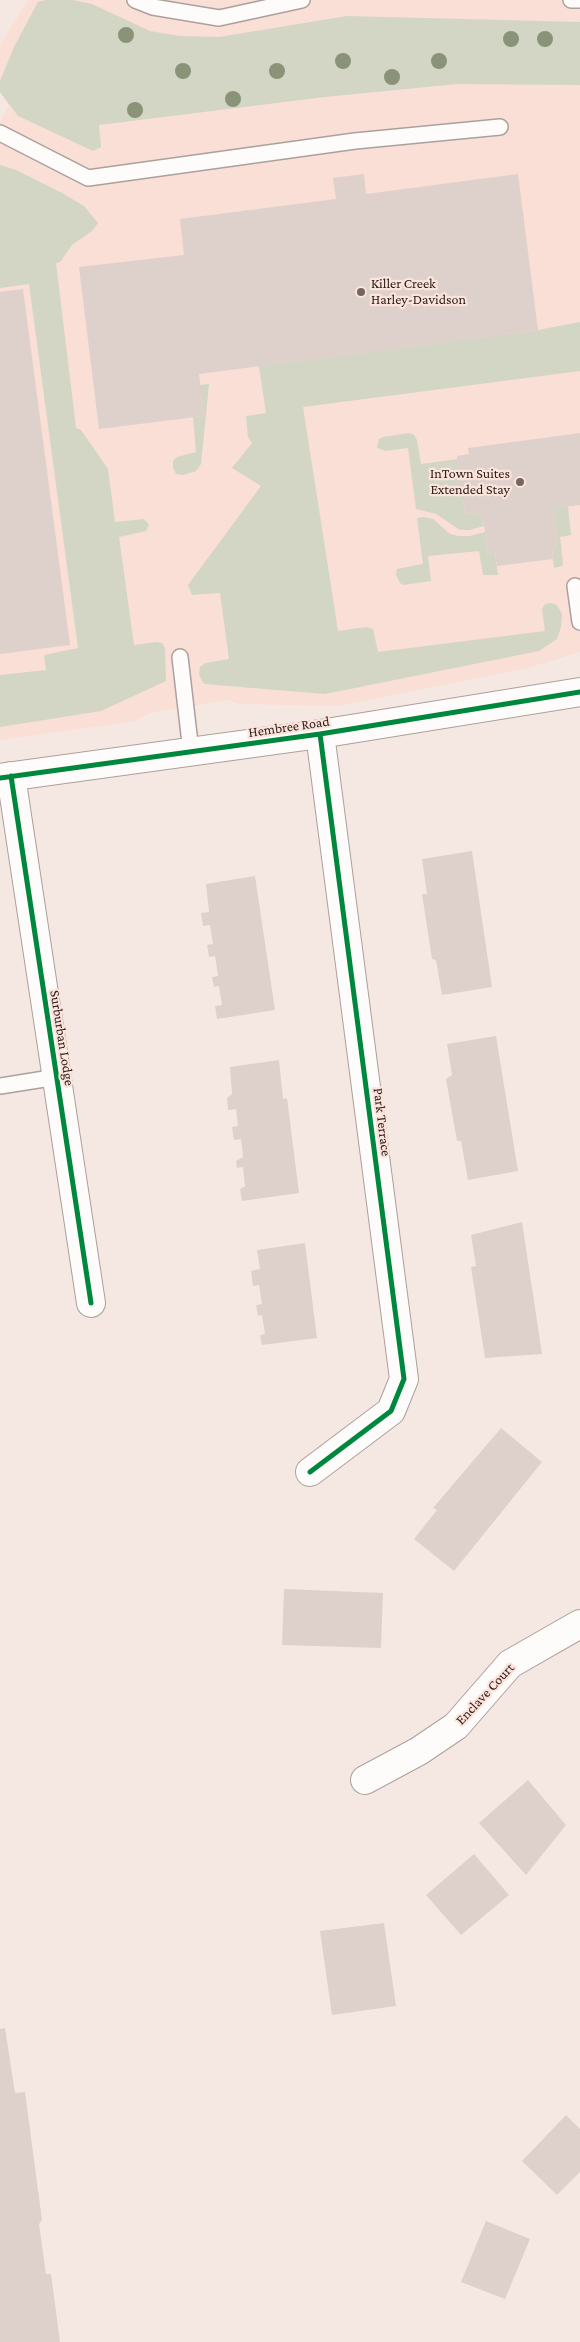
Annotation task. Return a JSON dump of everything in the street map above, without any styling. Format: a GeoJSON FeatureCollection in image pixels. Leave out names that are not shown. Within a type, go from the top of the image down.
{"type":"FeatureCollection","features":[{"type":"Feature","properties":{"kind":"street","name":"Hembree Road"},"geometry":{"type":"LineString","coordinates":[[5,777],[320,734],[580,692]]}},
{"type":"Feature","properties":{"kind":"street","name":"Park Terrace"},"geometry":{"type":"LineString","coordinates":[[310,1472],[391,1411],[404,1379],[320,734]]}},
{"type":"Feature","properties":{"kind":"street","name":"Surburban Lodge"},"geometry":{"type":"LineString","coordinates":[[5,777],[57,1077],[91,1303]]}},
{"type":"Feature","properties":{"kind":"street","name":"Enclave Court"},"geometry":{"type":"LineString","coordinates":[[365,1780],[419,1751],[456,1726],[510,1664],[580,1624]]}},
{"type":"Feature","properties":{"kind":"lane"},"geometry":{"type":"LineString","coordinates":[[136,0],[153,7],[219,18],[302,0]]}},
{"type":"Feature","properties":{"kind":"lane"},"geometry":{"type":"LineString","coordinates":[[571,0],[580,0]]}},
{"type":"Feature","properties":{"kind":"lane"},"geometry":{"type":"LineString","coordinates":[[0,133],[88,178],[345,142],[500,127]]}},
{"type":"Feature","properties":{"kind":"lane"},"geometry":{"type":"LineString","coordinates":[[575,586],[580,622]]}},
{"type":"Feature","properties":{"kind":"lane"},"geometry":{"type":"LineString","coordinates":[[180,657],[191,752]]}},
{"type":"Feature","properties":{"kind":"lane"},"geometry":{"type":"LineString","coordinates":[[0,1086],[57,1077]]}},
{"type":"Feature","properties":{"kind":"shaded area"},"geometry":{"type":"Polygon","coordinates":[[[28,0],[580,0],[580,652],[528,668],[339,706],[239,704],[227,700],[150,713],[135,721],[0,740],[0,122],[9,106],[0,92],[0,45],[28,0]]]}},
{"type":"Feature","properties":{"kind":"green space"},"geometry":{"type":"Polygon","coordinates":[[[46,0],[73,0],[92,4],[150,31],[180,36],[219,37],[347,16],[580,22],[580,85],[457,84],[325,97],[99,125],[101,147],[93,151],[18,116],[0,92],[0,81],[14,47],[38,2],[46,0]]]}},
{"type":"Feature","properties":{"kind":"green space"},"geometry":{"type":"Polygon","coordinates":[[[0,165],[16,170],[84,206],[98,223],[92,231],[72,245],[60,262],[56,263],[76,428],[81,430],[108,469],[115,522],[144,519],[149,525],[146,531],[119,537],[134,645],[162,643],[165,648],[166,681],[101,711],[0,727],[0,675],[46,670],[44,655],[78,648],[29,284],[0,288],[0,165]]]}},
{"type":"Feature","properties":{"kind":"green space"},"geometry":{"type":"Polygon","coordinates":[[[580,322],[580,371],[303,407],[338,631],[366,627],[373,629],[378,652],[545,631],[542,609],[545,604],[551,603],[557,605],[562,614],[561,627],[557,639],[539,651],[325,694],[204,684],[199,675],[200,667],[205,663],[229,659],[220,593],[192,595],[188,585],[261,486],[232,468],[252,443],[248,437],[246,416],[266,413],[259,366],[538,330],[580,322]]]}},
{"type":"Feature","properties":{"kind":"green space"},"geometry":{"type":"Polygon","coordinates":[[[209,384],[201,464],[196,471],[183,475],[176,474],[173,468],[173,461],[177,457],[196,452],[193,417],[204,416],[200,385],[209,384]]]}},
{"type":"Feature","properties":{"kind":"green space"},"geometry":{"type":"Polygon","coordinates":[[[409,433],[414,435],[417,440],[421,464],[458,459],[465,514],[477,513],[477,518],[483,518],[484,526],[470,530],[460,530],[436,514],[416,509],[408,448],[386,451],[377,448],[379,439],[383,437],[409,433]]]}},
{"type":"Feature","properties":{"kind":"green space"},"geometry":{"type":"Polygon","coordinates":[[[568,506],[571,535],[560,537],[563,563],[562,566],[554,568],[552,547],[558,546],[553,508],[568,506]]]}},
{"type":"Feature","properties":{"kind":"green space"},"geometry":{"type":"Polygon","coordinates":[[[417,518],[433,519],[450,534],[458,536],[470,536],[485,532],[488,554],[495,553],[498,575],[483,575],[479,551],[428,556],[431,581],[404,585],[400,583],[396,574],[397,569],[423,564],[417,518]]]}},
{"type":"Feature","properties":{"kind":"building","name":"Killer Creek Harley-Davidson"},"geometry":{"type":"Polygon","coordinates":[[[364,174],[366,194],[518,174],[538,330],[199,374],[204,416],[99,429],[79,267],[184,255],[180,219],[336,199],[333,178],[364,174]]]}},
{"type":"Feature","properties":{"kind":"building"},"geometry":{"type":"Polygon","coordinates":[[[23,289],[70,645],[0,654],[0,292],[23,289]]]}},
{"type":"Feature","properties":{"kind":"building","name":"InTown Suites Extended Stay"},"geometry":{"type":"Polygon","coordinates":[[[580,433],[580,505],[553,508],[558,546],[552,547],[553,559],[497,566],[495,553],[488,554],[483,518],[477,518],[477,513],[465,514],[457,456],[469,454],[468,448],[580,433]]]}},
{"type":"Feature","properties":{"kind":"building"},"geometry":{"type":"Polygon","coordinates":[[[472,851],[492,987],[442,995],[436,960],[432,959],[422,894],[427,894],[422,859],[472,851]]]}},
{"type":"Feature","properties":{"kind":"building"},"geometry":{"type":"Polygon","coordinates":[[[255,876],[275,1010],[217,1019],[215,1006],[222,1005],[219,986],[214,987],[212,977],[218,976],[215,956],[209,957],[207,945],[213,944],[210,925],[203,926],[201,913],[209,912],[206,884],[255,876]]]}},
{"type":"Feature","properties":{"kind":"building"},"geometry":{"type":"Polygon","coordinates":[[[496,1036],[518,1171],[468,1180],[461,1141],[457,1141],[446,1079],[452,1075],[447,1044],[496,1036]]]}},
{"type":"Feature","properties":{"kind":"building"},"geometry":{"type":"Polygon","coordinates":[[[279,1060],[283,1099],[287,1098],[299,1193],[242,1201],[240,1189],[245,1186],[243,1167],[237,1168],[236,1161],[243,1157],[241,1139],[234,1140],[232,1127],[238,1126],[236,1109],[228,1110],[227,1098],[232,1094],[230,1067],[279,1060]]]}},
{"type":"Feature","properties":{"kind":"building"},"geometry":{"type":"Polygon","coordinates":[[[522,1222],[542,1354],[485,1358],[471,1267],[476,1266],[471,1235],[522,1222]]]}},
{"type":"Feature","properties":{"kind":"building"},"geometry":{"type":"Polygon","coordinates":[[[305,1243],[317,1338],[262,1345],[260,1335],[265,1334],[262,1315],[258,1316],[256,1305],[262,1304],[259,1285],[253,1286],[251,1271],[260,1269],[257,1250],[305,1243]]]}},
{"type":"Feature","properties":{"kind":"building"},"geometry":{"type":"Polygon","coordinates":[[[501,1428],[542,1462],[454,1571],[414,1539],[437,1510],[433,1508],[501,1428]]]}},
{"type":"Feature","properties":{"kind":"building"},"geometry":{"type":"Polygon","coordinates":[[[284,1589],[383,1593],[381,1648],[282,1645],[284,1589]]]}},
{"type":"Feature","properties":{"kind":"building"},"geometry":{"type":"Polygon","coordinates":[[[528,1780],[566,1825],[526,1875],[479,1823],[528,1780]]]}},
{"type":"Feature","properties":{"kind":"building"},"geometry":{"type":"Polygon","coordinates":[[[474,1854],[509,1895],[461,1935],[426,1895],[474,1854]]]}},
{"type":"Feature","properties":{"kind":"building"},"geometry":{"type":"Polygon","coordinates":[[[384,1923],[396,2006],[332,2015],[320,1931],[384,1923]]]}},
{"type":"Feature","properties":{"kind":"building"},"geometry":{"type":"Polygon","coordinates":[[[5,2028],[15,2093],[25,2092],[42,2220],[39,2224],[46,2274],[51,2274],[60,2342],[0,2342],[0,2029],[5,2028]]]}},
{"type":"Feature","properties":{"kind":"building"},"geometry":{"type":"Polygon","coordinates":[[[566,2115],[580,2129],[580,2172],[557,2195],[522,2161],[566,2115]]]}},
{"type":"Feature","properties":{"kind":"building"},"geometry":{"type":"Polygon","coordinates":[[[486,2221],[530,2239],[505,2299],[461,2282],[486,2221]]]}},
{"type":"Feature","properties":{"kind":"cycle path"},"geometry":{"type":"LineString","coordinates":[[0,778],[320,734],[580,692]]}},
{"type":"Feature","properties":{"kind":"cycle path"},"geometry":{"type":"LineString","coordinates":[[310,1472],[391,1411],[404,1379],[320,734]]}},
{"type":"Feature","properties":{"kind":"cycle path"},"geometry":{"type":"LineString","coordinates":[[11,776],[91,1303]]}},
{"type":"Feature","properties":{"kind":"place","name":"Killer Creek Harley-Davidson"},"geometry":{"type":"Point","coordinates":[361,292]}},
{"type":"Feature","properties":{"kind":"place","name":"InTown Suites Extended Stay"},"geometry":{"type":"Point","coordinates":[520,482]}}]}
